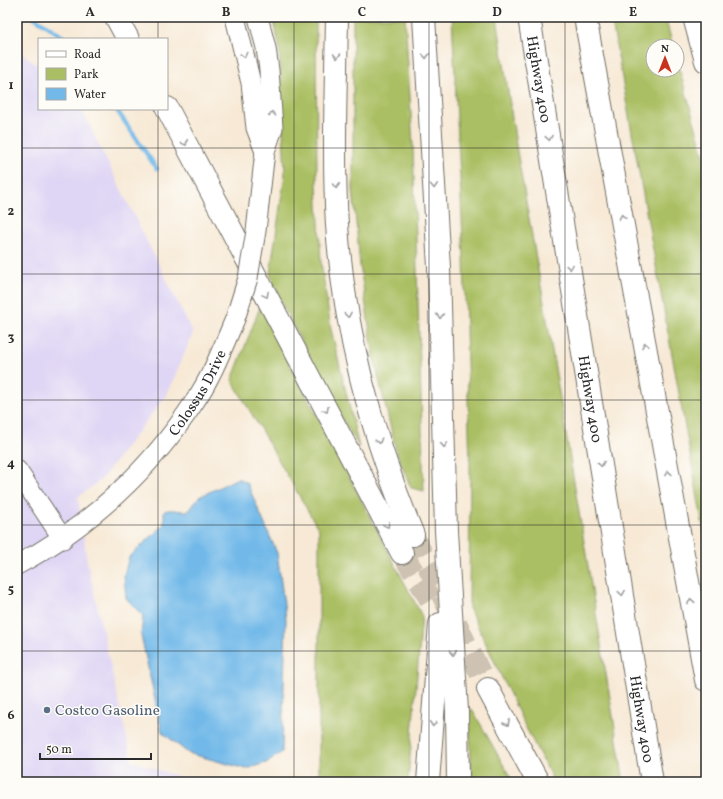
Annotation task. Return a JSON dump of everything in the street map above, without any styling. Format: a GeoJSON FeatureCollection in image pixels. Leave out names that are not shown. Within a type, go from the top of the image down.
{"type":"FeatureCollection","features":[{"type":"Feature","properties":{"kind":"highway"},"geometry":{"type":"LineString","coordinates":[[116,17],[127,38]]}},
{"type":"Feature","properties":{"kind":"highway"},"geometry":{"type":"LineString","coordinates":[[168,110],[408,544],[394,486],[365,395],[352,338],[343,281],[337,225],[337,17]]}},
{"type":"Feature","properties":{"kind":"highway"},"geometry":{"type":"LineString","coordinates":[[424,17],[439,267],[446,531],[457,711],[458,782]]}},
{"type":"Feature","properties":{"kind":"highway","name":"Highway 400"},"geometry":{"type":"LineString","coordinates":[[529,17],[652,782]]}},
{"type":"Feature","properties":{"kind":"highway"},"geometry":{"type":"LineString","coordinates":[[585,17],[706,680]]}},
{"type":"Feature","properties":{"kind":"highway"},"geometry":{"type":"LineString","coordinates":[[694,17],[706,61]]}},
{"type":"Feature","properties":{"kind":"highway"},"geometry":{"type":"LineString","coordinates":[[428,782],[446,531]]}},
{"type":"Feature","properties":{"kind":"highway"},"geometry":{"type":"LineString","coordinates":[[488,689],[538,782]]}},
{"type":"Feature","properties":{"kind":"street","name":"Colossus Drive"},"geometry":{"type":"LineString","coordinates":[[235,17],[251,83],[256,128],[264,156]]}},
{"type":"Feature","properties":{"kind":"street","name":"Colossus Drive"},"geometry":{"type":"LineString","coordinates":[[17,565],[63,539],[96,512],[148,463],[163,446],[196,400],[218,360],[235,319],[248,278],[256,231],[264,156],[273,128],[269,70],[266,48],[258,17]]}},
{"type":"Feature","properties":{"kind":"street"},"geometry":{"type":"LineString","coordinates":[[17,470],[63,539]]}},
{"type":"Feature","properties":{"kind":"shaded area"},"geometry":{"type":"Polygon","coordinates":[[[17,49],[38,66],[38,110],[82,110],[193,333],[167,394],[101,480],[78,497],[87,561],[132,761],[194,782],[17,782],[17,49]]]}},
{"type":"Feature","properties":{"kind":"green space"},"geometry":{"type":"Polygon","coordinates":[[[273,17],[316,17],[317,184],[321,262],[331,329],[359,447],[338,412],[283,306],[270,274],[285,174],[279,45],[273,17]]]}},
{"type":"Feature","properties":{"kind":"green space"},"geometry":{"type":"Polygon","coordinates":[[[353,17],[405,17],[413,145],[424,491],[411,488],[397,454],[374,359],[360,266],[353,190],[353,17]]]}},
{"type":"Feature","properties":{"kind":"green space"},"geometry":{"type":"Polygon","coordinates":[[[452,17],[497,17],[517,151],[547,320],[624,782],[554,782],[523,722],[469,608],[470,465],[464,260],[452,17]]]}},
{"type":"Feature","properties":{"kind":"green space"},"geometry":{"type":"Polygon","coordinates":[[[611,17],[665,17],[671,38],[645,38],[645,78],[682,78],[706,163],[706,543],[611,17]]]}},
{"type":"Feature","properties":{"kind":"green space"},"geometry":{"type":"Polygon","coordinates":[[[260,307],[422,616],[408,782],[319,782],[319,530],[232,380],[260,307]]]}},
{"type":"Feature","properties":{"kind":"green space"},"geometry":{"type":"Polygon","coordinates":[[[472,709],[513,782],[472,782],[469,711],[472,709]]]}},
{"type":"Feature","properties":{"kind":"water"},"geometry":{"type":"Polygon","coordinates":[[[238,478],[247,483],[277,553],[286,619],[282,752],[266,763],[246,769],[188,753],[162,732],[141,635],[143,616],[126,598],[124,575],[129,557],[164,525],[164,511],[189,511],[199,497],[238,478]]]}},
{"type":"Feature","properties":{"kind":"waterway"},"geometry":{"type":"LineString","coordinates":[[34,17],[65,38]]}},
{"type":"Feature","properties":{"kind":"waterway"},"geometry":{"type":"LineString","coordinates":[[117,110],[157,169]]}},
{"type":"Feature","properties":{"kind":"tunnel"},"geometry":{"type":"LineString","coordinates":[[413,535],[488,689]]}},
{"type":"Feature","properties":{"kind":"tunnel"},"geometry":{"type":"LineString","coordinates":[[402,553],[435,607]]}},
{"type":"Feature","properties":{"kind":"place","name":"Costco Gasoline"},"geometry":{"type":"Point","coordinates":[47,710]}}]}
